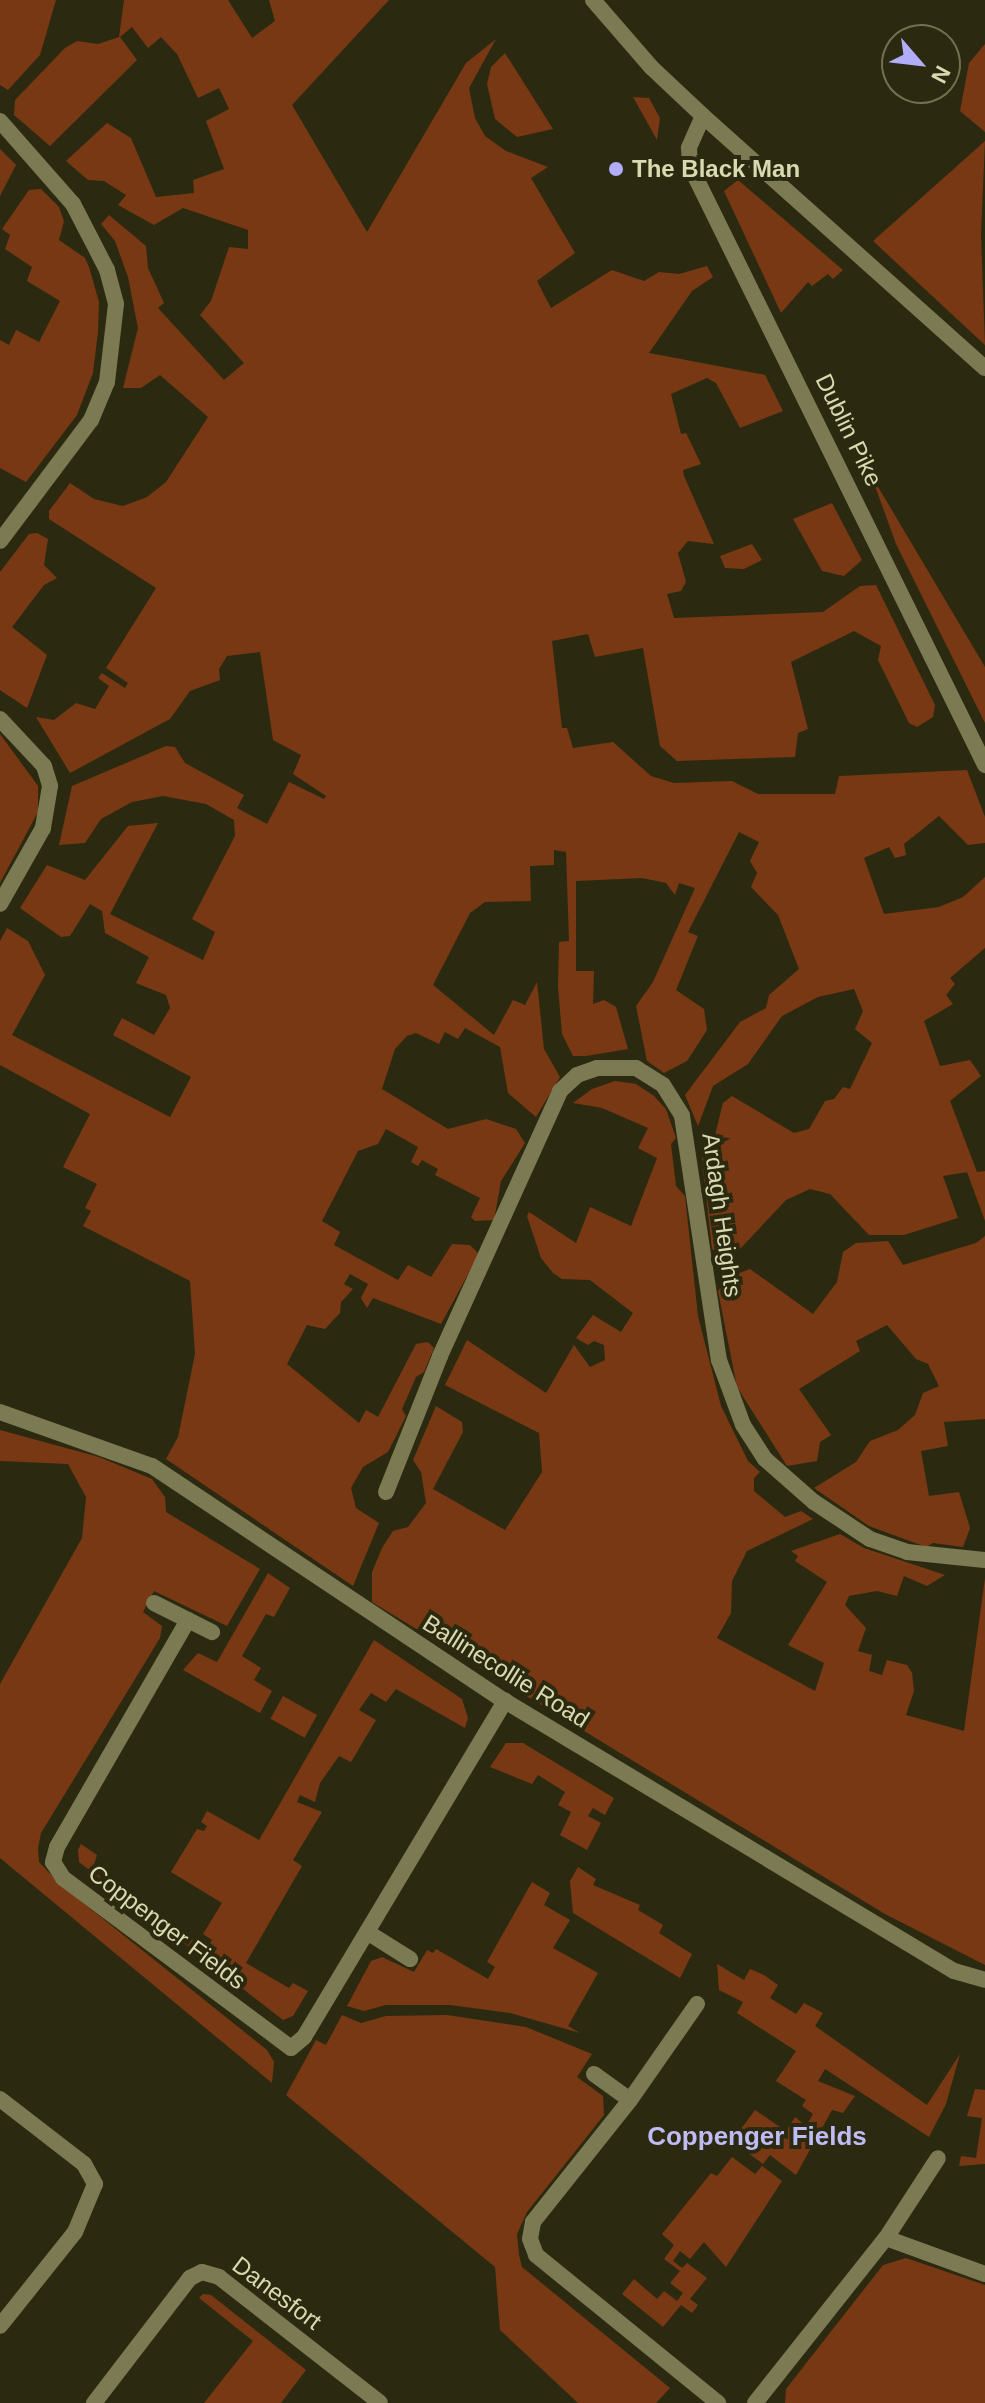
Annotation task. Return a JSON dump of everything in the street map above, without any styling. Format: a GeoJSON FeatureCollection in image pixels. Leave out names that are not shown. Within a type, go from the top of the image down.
{"type":"FeatureCollection","features":[{"type":"Feature","properties":{"kind":"street"},"geometry":{"type":"LineString","coordinates":[[593,0],[651,67],[703,116],[985,368]]}},
{"type":"Feature","properties":{"kind":"street","name":"Dublin Pike"},"geometry":{"type":"LineString","coordinates":[[703,116],[689,148],[690,166],[985,765]]}},
{"type":"Feature","properties":{"kind":"street"},"geometry":{"type":"LineString","coordinates":[[0,121],[67,195],[107,270],[116,304],[107,382],[91,420],[0,541]]}},
{"type":"Feature","properties":{"kind":"street"},"geometry":{"type":"LineString","coordinates":[[0,719],[44,766],[50,786],[43,828],[0,904]]}},
{"type":"Feature","properties":{"kind":"street","name":"Ardagh Heights"},"geometry":{"type":"LineString","coordinates":[[386,1492],[440,1356],[560,1091],[577,1075],[597,1068],[636,1068],[663,1085],[682,1116],[719,1360],[743,1425],[765,1459],[814,1502],[870,1539],[907,1552],[985,1560]]}},
{"type":"Feature","properties":{"kind":"street","name":"Ballinecollie Road"},"geometry":{"type":"LineString","coordinates":[[0,1412],[152,1466],[505,1701],[954,1971],[985,1980]]}},
{"type":"Feature","properties":{"kind":"street"},"geometry":{"type":"LineString","coordinates":[[154,1603],[212,1632]]}},
{"type":"Feature","properties":{"kind":"street","name":"Coppenger Fields"},"geometry":{"type":"LineString","coordinates":[[188,1620],[57,1847],[53,1862],[63,1878],[291,2048],[304,2037],[505,1701]]}},
{"type":"Feature","properties":{"kind":"street"},"geometry":{"type":"LineString","coordinates":[[367,1932],[410,1959]]}},
{"type":"Feature","properties":{"kind":"street"},"geometry":{"type":"LineString","coordinates":[[697,2004],[630,2100],[533,2222],[530,2239],[536,2255],[718,2403]]}},
{"type":"Feature","properties":{"kind":"street"},"geometry":{"type":"LineString","coordinates":[[594,2074],[630,2100]]}},
{"type":"Feature","properties":{"kind":"street"},"geometry":{"type":"LineString","coordinates":[[0,2099],[84,2164],[95,2184],[75,2232],[0,2326]]}},
{"type":"Feature","properties":{"kind":"street"},"geometry":{"type":"LineString","coordinates":[[755,2403],[886,2238],[938,2158]]}},
{"type":"Feature","properties":{"kind":"street"},"geometry":{"type":"LineString","coordinates":[[886,2238],[985,2274]]}},
{"type":"Feature","properties":{"kind":"street","name":"Danesfort"},"geometry":{"type":"LineString","coordinates":[[94,2403],[190,2278],[202,2272],[219,2277],[380,2403]]}},
{"type":"Feature","properties":{"kind":"shaded area"},"geometry":{"type":"Polygon","coordinates":[[[0,0],[56,0],[40,55],[8,90],[0,85],[0,0]]]}},
{"type":"Feature","properties":{"kind":"shaded area"},"geometry":{"type":"Polygon","coordinates":[[[124,0],[228,0],[252,38],[275,21],[269,0],[389,0],[292,105],[367,232],[466,63],[496,39],[469,88],[475,118],[485,136],[506,151],[548,167],[531,178],[575,253],[537,281],[551,308],[612,270],[644,281],[659,272],[679,274],[707,266],[713,277],[692,291],[649,353],[765,375],[783,411],[740,428],[716,383],[707,378],[671,394],[681,434],[686,433],[701,464],[683,470],[684,476],[714,544],[688,541],[678,553],[686,582],[681,591],[667,594],[674,618],[823,612],[860,586],[876,585],[935,705],[933,717],[917,727],[909,723],[878,660],[881,646],[854,631],[791,662],[808,729],[798,733],[795,757],[677,761],[660,746],[643,648],[595,657],[588,634],[552,641],[562,728],[567,728],[573,748],[613,742],[651,776],[674,783],[732,781],[758,794],[835,794],[839,776],[967,770],[985,817],[985,843],[968,845],[939,816],[904,844],[906,855],[895,858],[889,847],[864,858],[884,914],[939,907],[963,897],[985,877],[985,948],[950,978],[955,984],[946,995],[953,1004],[924,1021],[940,1066],[970,1060],[981,1076],[950,1101],[977,1172],[985,1171],[985,1221],[967,1172],[943,1176],[958,1218],[904,1235],[869,1235],[830,1194],[810,1189],[786,1200],[740,1249],[728,1254],[712,1249],[701,1150],[715,1135],[723,1103],[732,1096],[794,1133],[809,1129],[825,1101],[834,1099],[843,1087],[850,1089],[872,1043],[855,1029],[863,1011],[854,989],[818,997],[782,1016],[748,1064],[713,1086],[698,1126],[685,1095],[740,1022],[766,1008],[769,995],[799,969],[778,915],[751,887],[757,873],[750,861],[759,842],[739,832],[688,932],[698,936],[676,990],[704,1009],[707,1030],[687,1061],[664,1073],[647,1061],[636,1006],[653,982],[695,888],[679,883],[675,895],[666,883],[642,878],[576,881],[576,971],[594,971],[593,1004],[604,1000],[616,1007],[628,1049],[586,1056],[573,1056],[562,1034],[558,987],[559,942],[569,941],[566,852],[554,850],[554,865],[530,866],[531,901],[485,902],[470,913],[433,985],[494,1035],[513,1000],[525,1005],[537,982],[544,1049],[560,1077],[536,1117],[508,1093],[500,1047],[465,1028],[458,1039],[445,1032],[439,1044],[416,1033],[407,1036],[395,1049],[382,1089],[448,1129],[486,1119],[516,1129],[525,1143],[501,1181],[494,1220],[475,1221],[471,1217],[480,1198],[435,1175],[438,1169],[422,1160],[418,1166],[411,1162],[418,1147],[386,1129],[378,1144],[358,1151],[322,1221],[340,1232],[334,1245],[398,1280],[408,1265],[431,1277],[452,1244],[470,1245],[479,1254],[441,1324],[373,1298],[367,1308],[361,1298],[368,1284],[350,1274],[344,1284],[353,1289],[341,1302],[340,1313],[325,1329],[307,1325],[287,1364],[359,1423],[366,1410],[378,1417],[416,1344],[428,1342],[434,1348],[424,1372],[416,1377],[402,1409],[406,1416],[388,1452],[363,1467],[351,1488],[356,1508],[379,1523],[353,1586],[166,1459],[178,1437],[195,1354],[190,1281],[83,1226],[91,1211],[85,1208],[97,1184],[63,1167],[90,1114],[0,1065],[0,941],[7,928],[28,941],[45,975],[12,1035],[170,1117],[191,1077],[113,1035],[122,1018],[154,1035],[170,1008],[166,995],[136,983],[149,957],[105,933],[102,911],[90,904],[70,936],[61,937],[20,908],[47,865],[85,880],[128,826],[158,823],[110,914],[203,960],[215,932],[192,919],[235,836],[234,820],[206,804],[163,796],[132,802],[101,819],[85,843],[59,845],[72,786],[166,746],[175,747],[185,763],[244,795],[237,808],[267,824],[289,782],[324,799],[326,796],[293,774],[301,755],[273,740],[260,652],[227,656],[219,669],[220,680],[190,691],[170,719],[70,773],[36,717],[54,720],[76,703],[95,709],[109,686],[98,678],[102,673],[125,688],[128,683],[106,668],[156,588],[49,519],[49,511],[70,483],[94,499],[123,506],[147,497],[166,482],[208,417],[160,375],[141,388],[123,388],[138,328],[128,277],[115,241],[101,224],[109,215],[146,246],[148,268],[164,303],[158,308],[224,380],[244,363],[200,315],[211,301],[229,247],[248,249],[248,230],[183,208],[154,225],[118,205],[126,195],[104,181],[88,180],[66,161],[107,123],[131,138],[156,197],[194,193],[193,180],[224,169],[206,121],[229,109],[219,88],[198,98],[177,54],[161,37],[148,48],[132,27],[120,37],[137,60],[50,146],[14,115],[15,100],[65,48],[77,41],[98,44],[119,37],[124,0]]]}},
{"type":"Feature","properties":{"kind":"shaded area"},"geometry":{"type":"Polygon","coordinates":[[[985,44],[985,132],[960,111],[969,63],[985,44]]]}},
{"type":"Feature","properties":{"kind":"shaded area"},"geometry":{"type":"Polygon","coordinates":[[[505,53],[553,129],[517,137],[495,119],[487,84],[491,67],[505,53]]]}},
{"type":"Feature","properties":{"kind":"shaded area"},"geometry":{"type":"Polygon","coordinates":[[[633,97],[649,98],[660,118],[657,140],[633,97]]]}},
{"type":"Feature","properties":{"kind":"shaded area"},"geometry":{"type":"Polygon","coordinates":[[[985,141],[981,234],[985,345],[873,241],[985,141]]]}},
{"type":"Feature","properties":{"kind":"shaded area"},"geometry":{"type":"Polygon","coordinates":[[[0,149],[16,165],[0,196],[0,149]]]}},
{"type":"Feature","properties":{"kind":"shaded area"},"geometry":{"type":"Polygon","coordinates":[[[738,180],[843,270],[833,279],[828,274],[812,286],[808,282],[781,313],[724,191],[738,180]]]}},
{"type":"Feature","properties":{"kind":"shaded area"},"geometry":{"type":"Polygon","coordinates":[[[41,189],[59,207],[64,221],[59,240],[85,258],[89,267],[99,302],[98,332],[93,373],[77,415],[26,482],[0,468],[0,340],[9,345],[16,330],[39,342],[60,301],[27,281],[32,267],[5,249],[10,235],[2,229],[29,190],[41,189]]]}},
{"type":"Feature","properties":{"kind":"shaded area"},"geometry":{"type":"Polygon","coordinates":[[[871,475],[985,667],[985,723],[896,544],[871,475]]]}},
{"type":"Feature","properties":{"kind":"shaded area"},"geometry":{"type":"Polygon","coordinates":[[[832,503],[862,560],[844,576],[822,571],[793,519],[832,503]]]}},
{"type":"Feature","properties":{"kind":"shaded area"},"geometry":{"type":"Polygon","coordinates":[[[37,533],[48,539],[44,565],[57,578],[44,585],[12,627],[47,655],[27,708],[0,690],[0,572],[29,534],[37,533]]]}},
{"type":"Feature","properties":{"kind":"shaded area"},"geometry":{"type":"Polygon","coordinates":[[[752,544],[762,560],[744,569],[725,568],[720,556],[752,544]]]}},
{"type":"Feature","properties":{"kind":"shaded area"},"geometry":{"type":"Polygon","coordinates":[[[0,734],[38,786],[38,812],[0,883],[0,734]]]}},
{"type":"Feature","properties":{"kind":"shaded area"},"geometry":{"type":"Polygon","coordinates":[[[615,1081],[636,1084],[654,1096],[666,1109],[676,1138],[671,1144],[676,1186],[685,1196],[698,1316],[721,1406],[748,1461],[760,1472],[754,1478],[754,1491],[785,1517],[801,1511],[813,1519],[747,1551],[732,1581],[731,1613],[717,1638],[815,1691],[824,1663],[788,1645],[827,1582],[795,1561],[798,1556],[791,1551],[840,1534],[864,1548],[945,1575],[927,1586],[904,1576],[897,1596],[877,1591],[849,1596],[845,1605],[866,1628],[858,1651],[872,1655],[869,1671],[882,1675],[887,1660],[907,1665],[912,1673],[914,1691],[906,1715],[964,1731],[985,1578],[985,1965],[885,1914],[372,1602],[372,1572],[382,1548],[393,1531],[408,1527],[426,1503],[421,1472],[413,1460],[436,1406],[462,1422],[463,1432],[433,1489],[505,1530],[542,1472],[539,1433],[445,1385],[467,1340],[546,1393],[574,1345],[590,1367],[605,1360],[604,1345],[594,1341],[588,1345],[576,1338],[593,1315],[621,1332],[633,1313],[590,1280],[562,1279],[553,1273],[541,1258],[527,1216],[529,1212],[576,1243],[590,1207],[631,1226],[657,1158],[638,1148],[648,1128],[602,1108],[573,1103],[592,1089],[615,1081]]]}},
{"type":"Feature","properties":{"kind":"shaded area"},"geometry":{"type":"Polygon","coordinates":[[[985,1236],[985,1419],[944,1422],[948,1446],[921,1451],[929,1496],[959,1492],[970,1528],[963,1547],[933,1543],[926,1547],[869,1526],[814,1488],[856,1462],[870,1441],[898,1430],[915,1415],[923,1393],[939,1386],[928,1364],[916,1359],[887,1325],[856,1341],[860,1351],[799,1389],[831,1435],[820,1442],[817,1461],[787,1466],[737,1387],[718,1291],[729,1277],[750,1269],[813,1314],[837,1282],[843,1252],[856,1243],[888,1241],[903,1265],[976,1243],[985,1236]]]}},
{"type":"Feature","properties":{"kind":"shaded area"},"geometry":{"type":"Polygon","coordinates":[[[0,1430],[99,1457],[152,1479],[165,1497],[166,1512],[260,1569],[227,1626],[154,1591],[143,1612],[162,1626],[160,1638],[41,1833],[38,1848],[39,1862],[62,1886],[267,2050],[274,2062],[272,2083],[0,1858],[0,1684],[82,1538],[86,1497],[68,1464],[0,1461],[0,1430]]]}},
{"type":"Feature","properties":{"kind":"shaded area"},"geometry":{"type":"Polygon","coordinates":[[[268,1573],[290,1588],[274,1617],[266,1614],[242,1656],[261,1668],[254,1680],[272,1691],[260,1713],[183,1670],[198,1653],[217,1662],[268,1573]]]}},
{"type":"Feature","properties":{"kind":"shaded area"},"geometry":{"type":"Polygon","coordinates":[[[374,1640],[462,1699],[468,1718],[465,1728],[396,1689],[386,1702],[371,1693],[359,1710],[376,1720],[351,1762],[339,1756],[320,1783],[315,1802],[300,1795],[297,1802],[322,1812],[293,1860],[302,1866],[246,1963],[289,1988],[293,1983],[308,1991],[293,2016],[283,2020],[79,1862],[78,1850],[81,1844],[97,1855],[92,1871],[206,1949],[212,1940],[203,1934],[222,1903],[171,1872],[197,1829],[204,1831],[207,1826],[201,1822],[207,1811],[259,1840],[374,1640]]]}},
{"type":"Feature","properties":{"kind":"shaded area"},"geometry":{"type":"Polygon","coordinates":[[[283,1696],[317,1715],[305,1738],[270,1719],[283,1696]]]}},
{"type":"Feature","properties":{"kind":"shaded area"},"geometry":{"type":"Polygon","coordinates":[[[506,1743],[523,1743],[614,1798],[605,1815],[593,1808],[588,1816],[601,1823],[587,1850],[560,1835],[571,1812],[558,1805],[565,1792],[538,1775],[532,1784],[490,1767],[506,1743]]]}},
{"type":"Feature","properties":{"kind":"shaded area"},"geometry":{"type":"Polygon","coordinates":[[[578,1867],[596,1879],[593,1885],[640,1905],[638,1910],[663,1925],[659,1933],[692,1954],[680,1978],[573,1913],[570,1881],[578,1867]]]}},
{"type":"Feature","properties":{"kind":"shaded area"},"geometry":{"type":"Polygon","coordinates":[[[532,1882],[550,1893],[544,1905],[570,1920],[553,1948],[598,1973],[568,2026],[580,2033],[510,2013],[450,2005],[386,2005],[364,2011],[347,2006],[371,1961],[382,1957],[414,1972],[427,1950],[433,1953],[436,1949],[488,1979],[495,1967],[487,1962],[532,1882]]]}},
{"type":"Feature","properties":{"kind":"shaded area"},"geometry":{"type":"Polygon","coordinates":[[[717,1964],[744,1980],[750,1969],[764,1975],[778,1985],[770,1998],[796,2014],[804,2003],[823,2013],[815,2026],[927,2105],[960,2054],[946,2104],[929,2137],[825,2069],[818,2081],[855,2096],[843,2113],[832,2110],[796,2175],[770,2155],[763,2164],[732,2141],[755,2110],[786,2131],[795,2117],[806,2126],[813,2114],[802,2106],[806,2100],[776,2081],[796,2051],[737,2013],[743,2002],[719,1990],[717,1964]]]}},
{"type":"Feature","properties":{"kind":"shaded area"},"geometry":{"type":"Polygon","coordinates":[[[342,2015],[361,2023],[386,2016],[447,2015],[526,2027],[592,2054],[577,2077],[603,2096],[604,2115],[527,2212],[517,2234],[519,2255],[522,2267],[670,2388],[656,2403],[578,2403],[500,2330],[495,2267],[286,2095],[316,2040],[326,2045],[342,2015]]]}},
{"type":"Feature","properties":{"kind":"shaded area"},"geometry":{"type":"Polygon","coordinates":[[[975,2089],[985,2090],[985,2164],[959,2166],[961,2156],[976,2158],[982,2118],[967,2116],[975,2089]]]}},
{"type":"Feature","properties":{"kind":"shaded area"},"geometry":{"type":"Polygon","coordinates":[[[732,2157],[755,2174],[762,2166],[782,2181],[726,2267],[704,2242],[690,2259],[680,2251],[673,2261],[682,2268],[687,2263],[707,2278],[690,2299],[698,2305],[692,2313],[681,2305],[663,2327],[622,2294],[634,2279],[657,2299],[664,2291],[677,2301],[683,2293],[670,2283],[680,2271],[664,2259],[674,2245],[662,2234],[711,2173],[717,2176],[732,2157]]]}},
{"type":"Feature","properties":{"kind":"shaded area"},"geometry":{"type":"Polygon","coordinates":[[[906,2258],[985,2285],[985,2403],[785,2403],[786,2389],[883,2265],[906,2258]]]}},
{"type":"Feature","properties":{"kind":"shaded area"},"geometry":{"type":"Polygon","coordinates":[[[203,2294],[211,2295],[306,2370],[281,2403],[204,2403],[253,2341],[199,2298],[203,2294]]]}},
{"type":"Feature","properties":{"kind":"place","name":"The Black Man"},"geometry":{"type":"Point","coordinates":[616,169]}},
{"type":"Feature","properties":{"kind":"district","name":"Coppenger Fields"},"geometry":{"type":"Point","coordinates":[757,2137]}}]}
